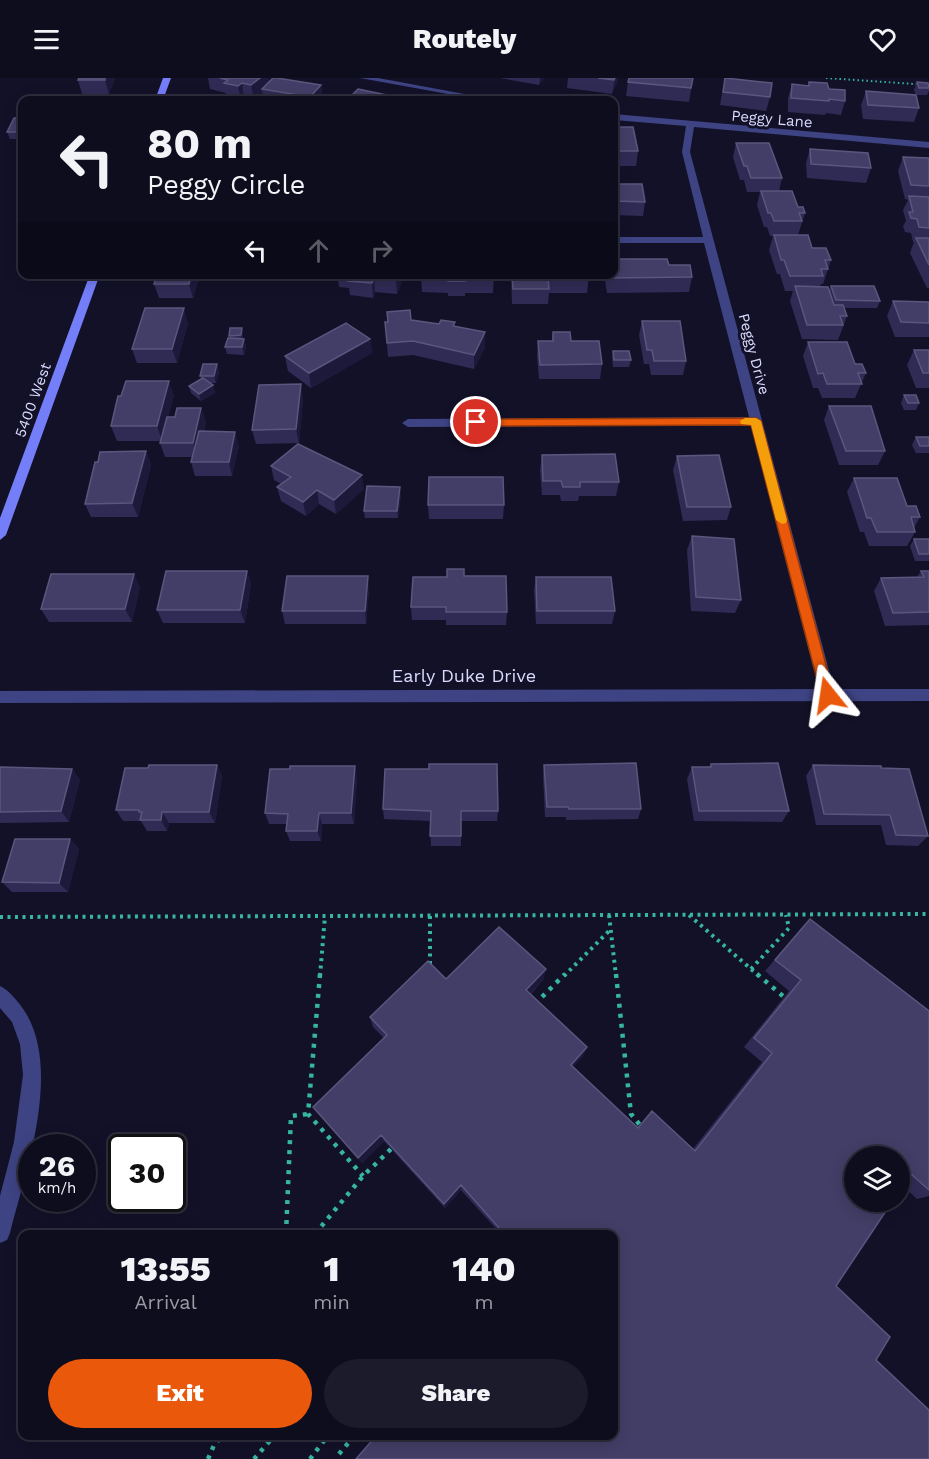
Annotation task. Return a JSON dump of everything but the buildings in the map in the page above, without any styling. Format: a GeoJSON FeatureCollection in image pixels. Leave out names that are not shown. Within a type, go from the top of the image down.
{"type":"FeatureCollection","features":[{"type":"Feature","properties":{"kind":"street"},"geometry":{"type":"LineString","coordinates":[[160,96],[167,78]]}},
{"type":"Feature","properties":{"kind":"street"},"geometry":{"type":"LineString","coordinates":[[364,78],[470,96]]}},
{"type":"Feature","properties":{"kind":"street","name":"Peggy Lane"},"geometry":{"type":"LineString","coordinates":[[618,117],[929,145]]}},
{"type":"Feature","properties":{"kind":"street","name":"Peggy Drive"},"geometry":{"type":"LineString","coordinates":[[690,125],[686,152],[828,695]]}},
{"type":"Feature","properties":{"kind":"street"},"geometry":{"type":"LineString","coordinates":[[618,240],[708,240]]}},
{"type":"Feature","properties":{"kind":"street","name":"5400 West"},"geometry":{"type":"LineString","coordinates":[[0,535],[93,279]]}},
{"type":"Feature","properties":{"kind":"street"},"geometry":{"type":"LineString","coordinates":[[408,423],[756,421]]}},
{"type":"Feature","properties":{"kind":"street","name":"Early Duke Drive"},"geometry":{"type":"LineString","coordinates":[[0,697],[929,695]]}},
{"type":"Feature","properties":{"kind":"street"},"geometry":{"type":"LineString","coordinates":[[0,994],[18,1018],[29,1042],[33,1070],[32,1100],[0,1233]]}},
{"type":"Feature","properties":{"kind":"path"},"geometry":{"type":"LineString","coordinates":[[826,78],[929,85]]}},
{"type":"Feature","properties":{"kind":"path"},"geometry":{"type":"LineString","coordinates":[[0,917],[929,914]]}},
{"type":"Feature","properties":{"kind":"path"},"geometry":{"type":"LineString","coordinates":[[609,915],[631,1114],[640,1125]]}},
{"type":"Feature","properties":{"kind":"path"},"geometry":{"type":"LineString","coordinates":[[689,915],[784,998]]}},
{"type":"Feature","properties":{"kind":"path"},"geometry":{"type":"LineString","coordinates":[[751,969],[789,928],[786,915]]}},
{"type":"Feature","properties":{"kind":"path"},"geometry":{"type":"LineString","coordinates":[[325,916],[308,1114],[363,1176]]}},
{"type":"Feature","properties":{"kind":"path"},"geometry":{"type":"LineString","coordinates":[[430,916],[430,973]]}},
{"type":"Feature","properties":{"kind":"path"},"geometry":{"type":"LineString","coordinates":[[532,1008],[611,929]]}},
{"type":"Feature","properties":{"kind":"path"},"geometry":{"type":"LineString","coordinates":[[286,1230],[291,1116],[308,1114]]}},
{"type":"Feature","properties":{"kind":"path"},"geometry":{"type":"LineString","coordinates":[[318,1230],[363,1176],[391,1149]]}},
{"type":"Feature","properties":{"kind":"path"},"geometry":{"type":"LineString","coordinates":[[208,1459],[218,1440]]}},
{"type":"Feature","properties":{"kind":"path"},"geometry":{"type":"LineString","coordinates":[[254,1459],[271,1440]]}},
{"type":"Feature","properties":{"kind":"path"},"geometry":{"type":"LineString","coordinates":[[310,1459],[324,1440]]}},
{"type":"Feature","properties":{"kind":"path"},"geometry":{"type":"LineString","coordinates":[[339,1454],[351,1440]]}},
{"type":"Feature","properties":{"kind":"slow traffic"},"geometry":{"type":"LineString","coordinates":[[745,421],[756,421],[782,520]]}},
{"type":"Feature","properties":{"kind":"route"},"geometry":{"type":"LineString","coordinates":[[476,422],[756,421],[828,695]]}}]}
